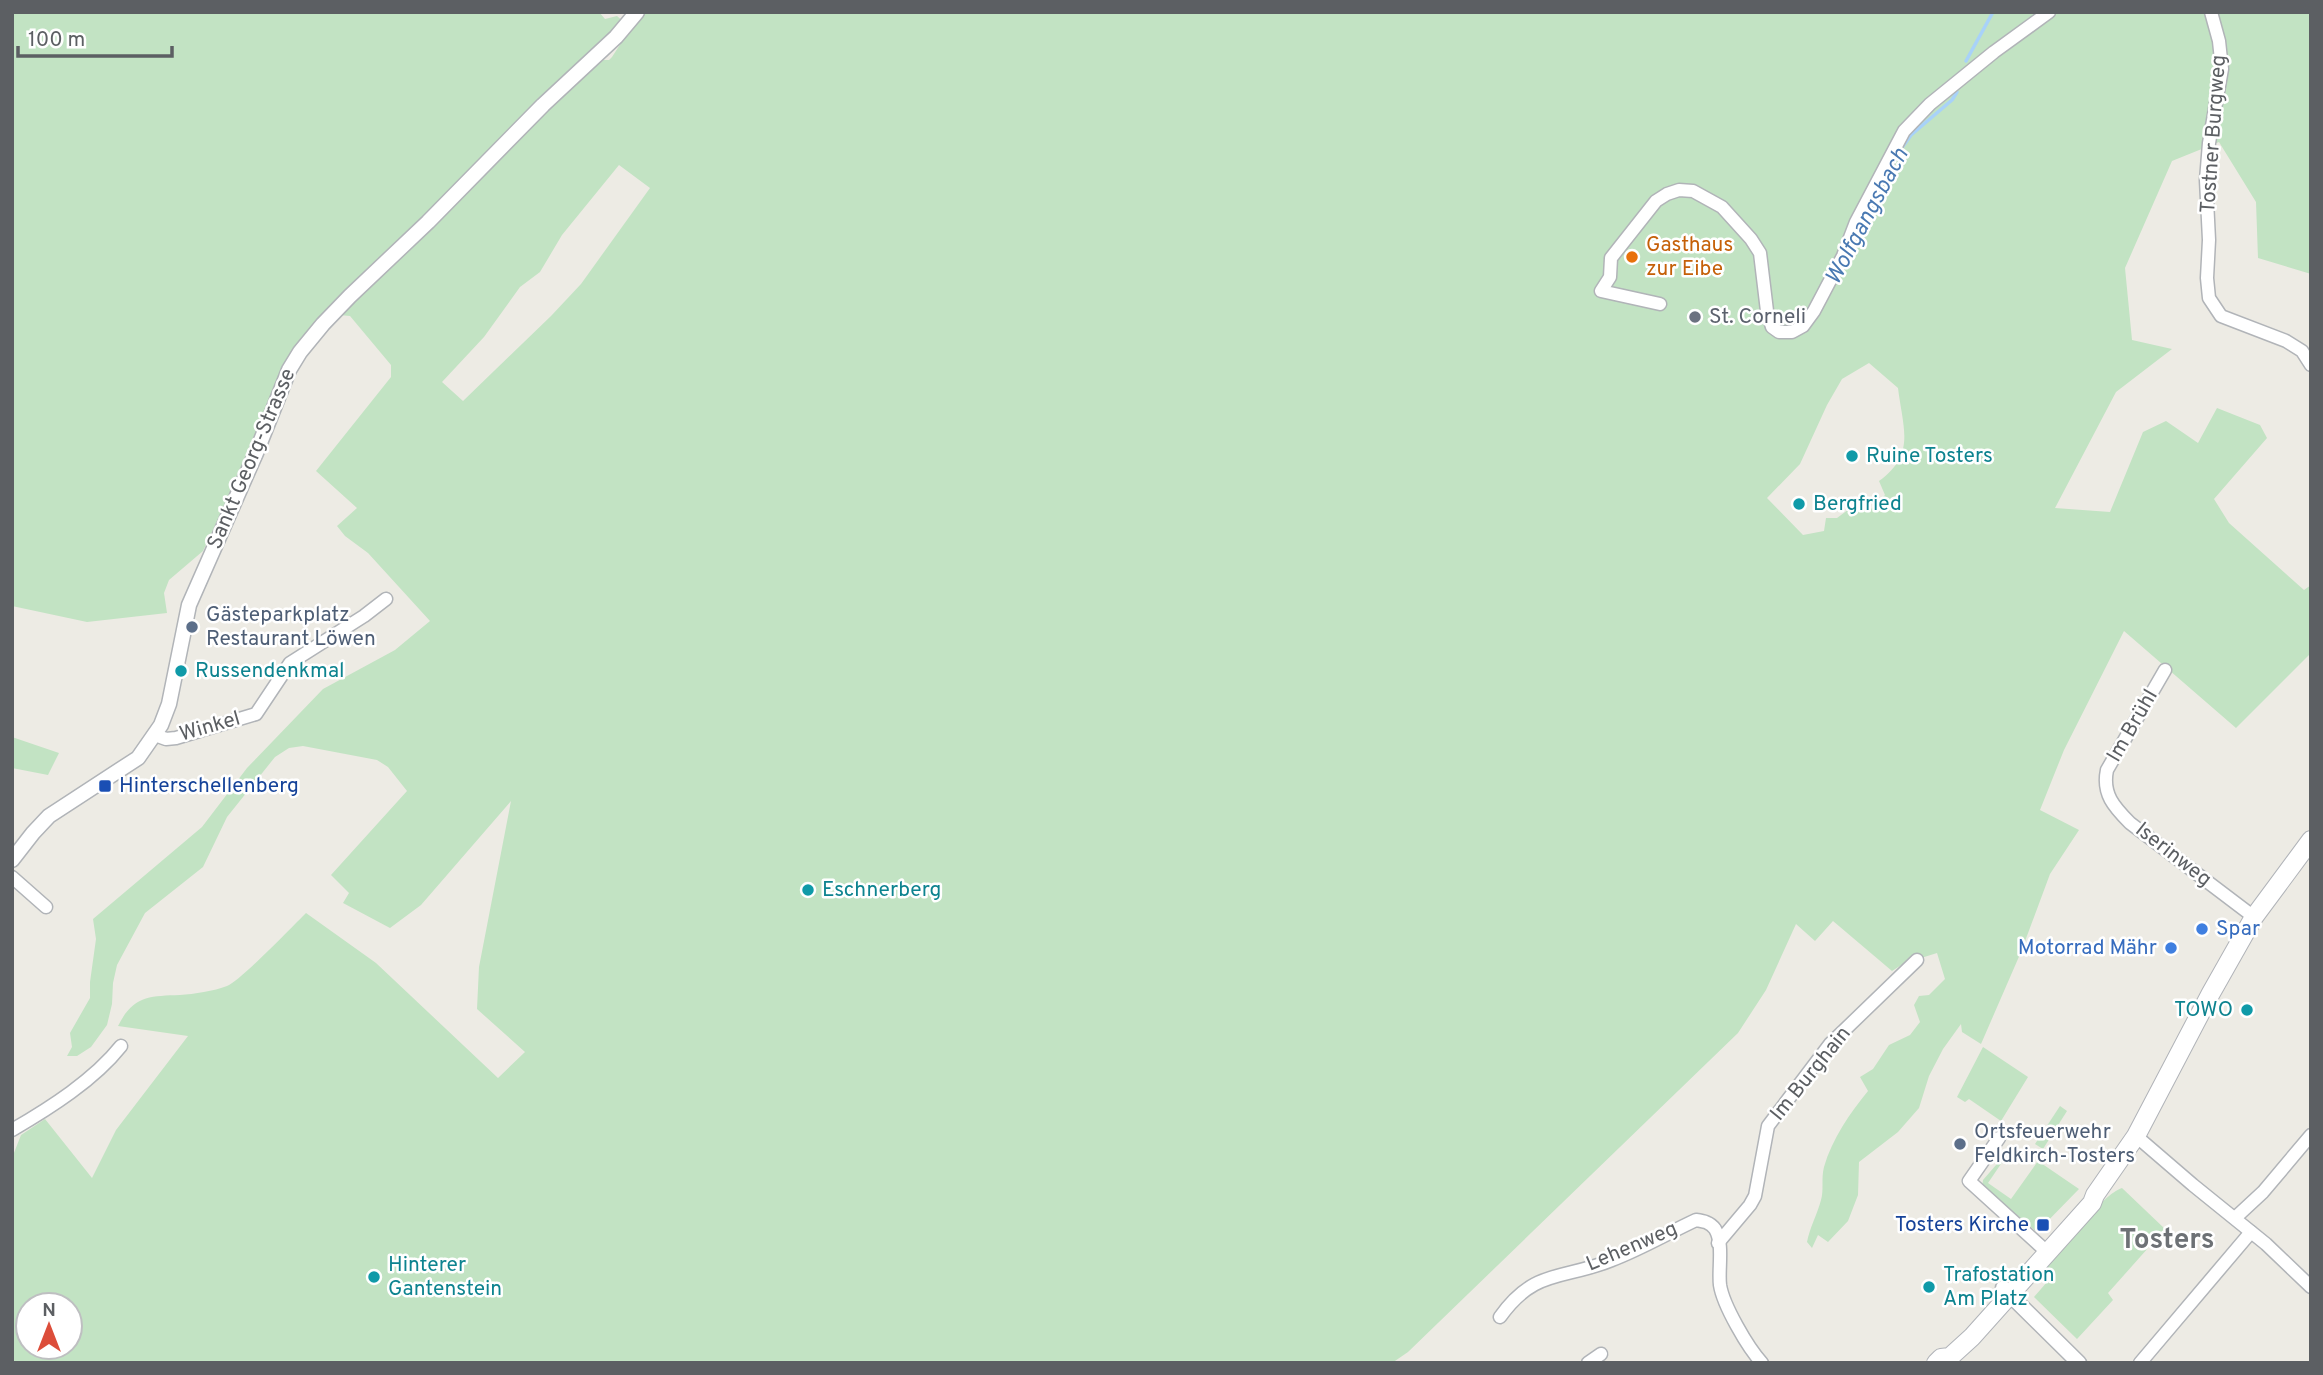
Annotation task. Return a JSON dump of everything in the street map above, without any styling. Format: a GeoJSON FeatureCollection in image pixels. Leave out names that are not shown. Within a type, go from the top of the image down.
{"type":"FeatureCollection","features":[{"type":"Feature","properties":{"kind":"main road"},"geometry":{"type":"LineString","coordinates":[[1938,1360],[1942,1350],[2006,1290],[2087,1195],[2095,1195],[2136,1136],[2254,917],[2311,840]]}},
{"type":"Feature","properties":{"kind":"street","name":"Sankt Georg-Strasse"},"geometry":{"type":"LineString","coordinates":[[13,858],[49,816],[138,758],[155,736],[169,704],[189,605],[251,465],[289,370],[300,352],[341,305],[616,37],[637,12]]}},
{"type":"Feature","properties":{"kind":"street"},"geometry":{"type":"LineString","coordinates":[[1660,304],[1601,291],[1611,277],[1611,258],[1656,201],[1679,190],[1693,191],[1721,208],[1751,239],[1760,253],[1767,311],[1772,327],[1785,333],[1803,326],[1814,312],[1843,256],[1856,222],[1904,131],[1930,104],[2049,12]]}},
{"type":"Feature","properties":{"kind":"street","name":"Tostner Burgweg"},"geometry":{"type":"LineString","coordinates":[[2211,12],[2219,41],[2222,69],[2209,143],[2206,180],[2209,298],[2221,316],[2286,341],[2302,351],[2311,365]]}},
{"type":"Feature","properties":{"kind":"street","name":"Winkel"},"geometry":{"type":"LineString","coordinates":[[155,736],[176,738],[256,714],[289,663],[386,599]]}},
{"type":"Feature","properties":{"kind":"street","name":"Im Brühl"},"geometry":{"type":"LineString","coordinates":[[2104,782],[2107,770],[2165,670]]}},
{"type":"Feature","properties":{"kind":"street","name":"Iserinweg"},"geometry":{"type":"LineString","coordinates":[[2104,782],[2108,795],[2130,823],[2254,917]]}},
{"type":"Feature","properties":{"kind":"street"},"geometry":{"type":"LineString","coordinates":[[12,877],[46,907]]}},
{"type":"Feature","properties":{"kind":"street","name":"Im Burghain"},"geometry":{"type":"LineString","coordinates":[[1718,1243],[1755,1196],[1768,1126],[1830,1044],[1917,960]]}},
{"type":"Feature","properties":{"kind":"street"},"geometry":{"type":"LineString","coordinates":[[12,1130],[46,1111],[105,1065],[121,1046]]}},
{"type":"Feature","properties":{"kind":"street"},"geometry":{"type":"LineString","coordinates":[[2235,1218],[2263,1192],[2311,1135]]}},
{"type":"Feature","properties":{"kind":"street"},"geometry":{"type":"LineString","coordinates":[[2136,1136],[2266,1244],[2311,1287]]}},
{"type":"Feature","properties":{"kind":"street"},"geometry":{"type":"LineString","coordinates":[[1999,1138],[1969,1181],[2043,1248]]}},
{"type":"Feature","properties":{"kind":"street","name":"Lehenweg"},"geometry":{"type":"LineString","coordinates":[[1500,1317],[1510,1303],[1531,1284],[1606,1262],[1696,1220],[1705,1221],[1715,1230],[1718,1243]]}},
{"type":"Feature","properties":{"kind":"street"},"geometry":{"type":"LineString","coordinates":[[2140,1363],[2251,1232]]}},
{"type":"Feature","properties":{"kind":"street"},"geometry":{"type":"LineString","coordinates":[[1718,1243],[1723,1295],[1751,1351],[1762,1363]]}},
{"type":"Feature","properties":{"kind":"street"},"geometry":{"type":"LineString","coordinates":[[2006,1290],[2079,1363]]}},
{"type":"Feature","properties":{"kind":"street"},"geometry":{"type":"LineString","coordinates":[[1588,1363],[1601,1354]]}},
{"type":"Feature","properties":{"kind":"green space"},"geometry":{"type":"Polygon","coordinates":[[[12,12],[599,12],[605,19],[617,16],[625,23],[426,220],[311,326],[263,415],[203,551],[169,580],[164,593],[167,613],[87,622],[12,606],[12,12]]]}},
{"type":"Feature","properties":{"kind":"green space"},"geometry":{"type":"Polygon","coordinates":[[[641,12],[2311,12],[2311,274],[2258,258],[2256,202],[2219,142],[2172,161],[2125,268],[2132,340],[2172,349],[2116,392],[2055,508],[2110,512],[2143,432],[2166,421],[2198,443],[2217,408],[2260,425],[2267,438],[2214,499],[2229,523],[2304,590],[2311,585],[2311,653],[2236,728],[2124,631],[2064,750],[2040,810],[2079,830],[2050,874],[2021,952],[1981,1044],[1962,1032],[1961,1024],[1943,1049],[1929,1076],[1919,1108],[1898,1132],[1859,1162],[1858,1195],[1848,1221],[1828,1242],[1818,1235],[1812,1248],[1807,1242],[1821,1200],[1827,1157],[1842,1127],[1868,1091],[1860,1077],[1873,1069],[1889,1045],[1910,1035],[1920,1022],[1914,1005],[1919,996],[1929,995],[1945,979],[1937,953],[1921,958],[1917,955],[1892,971],[1833,921],[1815,941],[1796,924],[1766,990],[1738,1033],[1408,1352],[1392,1363],[12,1363],[12,1158],[21,1135],[45,1119],[92,1178],[116,1130],[188,1036],[118,1026],[136,1003],[151,997],[198,993],[227,986],[254,965],[306,913],[376,963],[498,1078],[525,1052],[477,1009],[479,967],[511,801],[421,905],[390,928],[343,903],[349,893],[331,875],[407,791],[388,767],[377,760],[303,746],[289,748],[275,757],[227,817],[203,867],[145,913],[117,965],[107,1025],[91,1047],[77,1056],[67,1056],[72,1047],[70,1033],[90,998],[96,939],[93,919],[202,827],[247,768],[323,689],[395,650],[430,621],[368,553],[345,536],[337,526],[357,508],[316,471],[391,377],[391,365],[350,316],[339,315],[545,106],[599,60],[609,60],[641,12]],[[619,165],[562,235],[540,272],[520,287],[484,337],[442,382],[463,401],[581,284],[650,188],[619,165]],[[1869,363],[1842,379],[1800,464],[1767,498],[1803,535],[1824,531],[1826,518],[1837,518],[1860,501],[1871,509],[1885,495],[1879,481],[1891,471],[1903,451],[1904,428],[1898,388],[1869,363]]]}},
{"type":"Feature","properties":{"kind":"green space"},"geometry":{"type":"Polygon","coordinates":[[[12,737],[59,753],[48,775],[12,768],[12,737]]]}},
{"type":"Feature","properties":{"kind":"green space"},"geometry":{"type":"Polygon","coordinates":[[[1983,1047],[2028,1077],[2001,1121],[1969,1099],[1965,1102],[1957,1097],[1983,1047]]]}},
{"type":"Feature","properties":{"kind":"green space"},"geometry":{"type":"Polygon","coordinates":[[[2060,1106],[2067,1111],[2043,1149],[2035,1144],[2060,1106]]]}},
{"type":"Feature","properties":{"kind":"green space"},"geometry":{"type":"Polygon","coordinates":[[[2003,1157],[2005,1158],[1988,1183],[2011,1199],[2038,1161],[2079,1189],[2037,1232],[1982,1188],[1983,1180],[2003,1157]]]}},
{"type":"Feature","properties":{"kind":"green space"},"geometry":{"type":"Polygon","coordinates":[[[2122,1188],[2165,1229],[2108,1293],[2113,1300],[2077,1339],[2034,1297],[2054,1274],[2047,1267],[2104,1200],[2122,1188]]]}},
{"type":"Feature","properties":{"kind":"waterway","name":"Wolfgangsbach"},"geometry":{"type":"LineString","coordinates":[[1966,61],[1993,12]]}},
{"type":"Feature","properties":{"kind":"waterway","name":"Wolfgangsbach"},"geometry":{"type":"LineString","coordinates":[[1901,149],[1911,135],[1952,100],[1957,92]]}},
{"type":"Feature","properties":{"kind":"waterway","name":"Wolfgangsbach"},"geometry":{"type":"LineString","coordinates":[[1856,240],[1880,190]]}},
{"type":"Feature","properties":{"kind":"place","name":"Gasthaus zur Eibe"},"geometry":{"type":"Point","coordinates":[1632,257]}},
{"type":"Feature","properties":{"kind":"place","name":"St. Corneli"},"geometry":{"type":"Point","coordinates":[1695,317]}},
{"type":"Feature","properties":{"kind":"place","name":"Ruine Tosters"},"geometry":{"type":"Point","coordinates":[1852,456]}},
{"type":"Feature","properties":{"kind":"place","name":"Bergfried"},"geometry":{"type":"Point","coordinates":[1799,504]}},
{"type":"Feature","properties":{"kind":"place","name":"Gästeparkplatz Restaurant Löwen"},"geometry":{"type":"Point","coordinates":[192,627]}},
{"type":"Feature","properties":{"kind":"place","name":"Russendenkmal"},"geometry":{"type":"Point","coordinates":[181,671]}},
{"type":"Feature","properties":{"kind":"place","name":"Hinterschellenberg"},"geometry":{"type":"Point","coordinates":[105,786]}},
{"type":"Feature","properties":{"kind":"place","name":"Eschnerberg"},"geometry":{"type":"Point","coordinates":[808,890]}},
{"type":"Feature","properties":{"kind":"place","name":"Spar"},"geometry":{"type":"Point","coordinates":[2202,929]}},
{"type":"Feature","properties":{"kind":"place","name":"Motorrad Mähr"},"geometry":{"type":"Point","coordinates":[2171,948]}},
{"type":"Feature","properties":{"kind":"place","name":"TOWO"},"geometry":{"type":"Point","coordinates":[2247,1010]}},
{"type":"Feature","properties":{"kind":"place","name":"Ortsfeuerwehr Feldkirch-Tosters"},"geometry":{"type":"Point","coordinates":[1960,1144]}},
{"type":"Feature","properties":{"kind":"place","name":"Tosters Kirche"},"geometry":{"type":"Point","coordinates":[2043,1225]}},
{"type":"Feature","properties":{"kind":"place","name":"Hinterer Gantenstein"},"geometry":{"type":"Point","coordinates":[374,1277]}},
{"type":"Feature","properties":{"kind":"place","name":"Trafostation Am Platz"},"geometry":{"type":"Point","coordinates":[1929,1287]}},
{"type":"Feature","properties":{"kind":"district","name":"Tosters"},"geometry":{"type":"Point","coordinates":[2167,1241]}}]}
